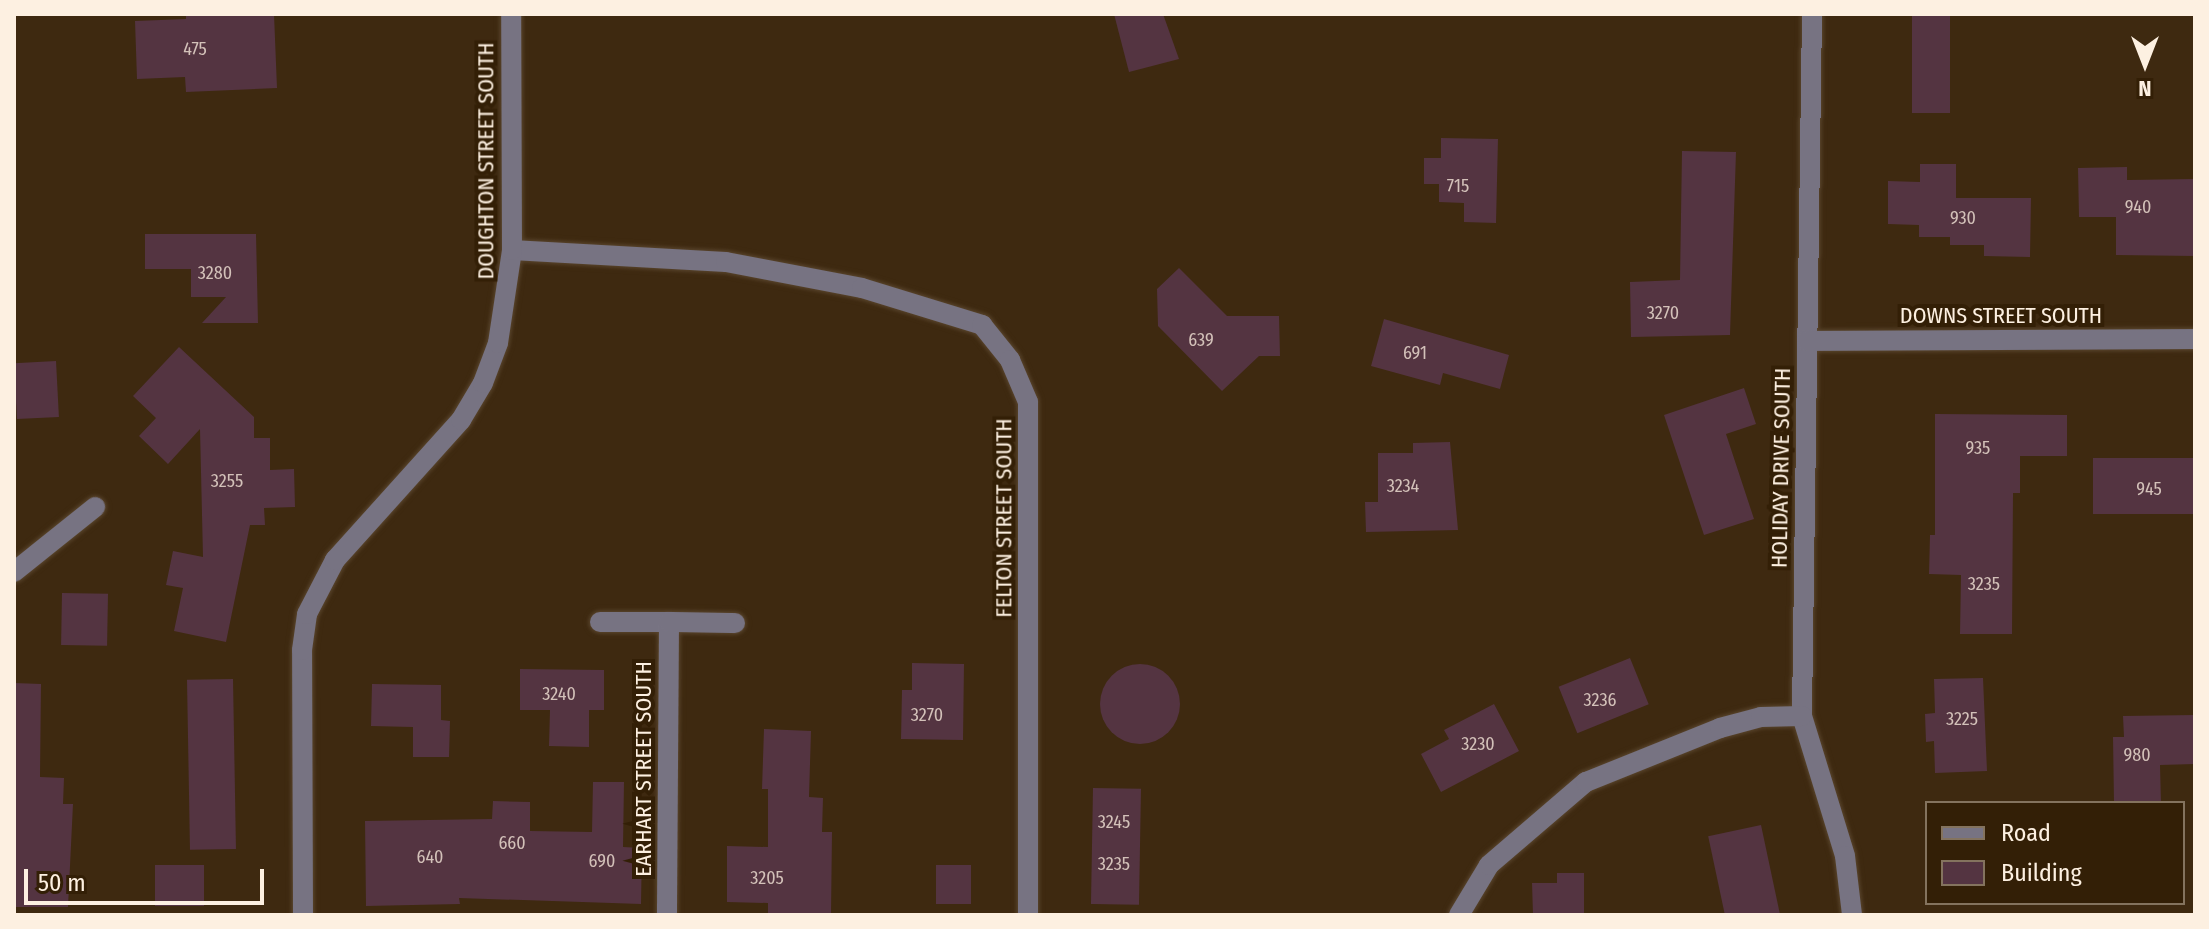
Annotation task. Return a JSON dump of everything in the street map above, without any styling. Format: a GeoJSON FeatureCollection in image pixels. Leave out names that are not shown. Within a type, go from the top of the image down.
{"type":"FeatureCollection","features":[{"type":"Feature","properties":{"kind":"street","name":"DOUGHTON STREET SOUTH"},"geometry":{"type":"LineString","coordinates":[[303,915],[302,650],[307,614],[335,560],[444,440],[483,383],[508,299],[512,250],[511,14]]}},
{"type":"Feature","properties":{"kind":"street","name":"HOLIDAY DRIVE SOUTH"},"geometry":{"type":"LineString","coordinates":[[1812,14],[1802,716],[1845,856],[1852,915]]}},
{"type":"Feature","properties":{"kind":"street","name":"FELTON STREET SOUTH"},"geometry":{"type":"LineString","coordinates":[[512,250],[726,262],[862,288],[982,325],[1010,360],[1028,402],[1028,915]]}},
{"type":"Feature","properties":{"kind":"street","name":"DOWNS STREET SOUTH"},"geometry":{"type":"LineString","coordinates":[[1807,341],[2195,339]]}},
{"type":"Feature","properties":{"kind":"street"},"geometry":{"type":"LineString","coordinates":[[14,572],[95,507]]}},
{"type":"Feature","properties":{"kind":"street"},"geometry":{"type":"LineString","coordinates":[[600,622],[735,623]]}},
{"type":"Feature","properties":{"kind":"street","name":"EARHART STREET SOUTH"},"geometry":{"type":"LineString","coordinates":[[667,915],[669,622]]}},
{"type":"Feature","properties":{"kind":"street"},"geometry":{"type":"LineString","coordinates":[[1459,915],[1489,865],[1586,782],[1720,728],[1761,717],[1802,716]]}},
{"type":"Feature","properties":{"kind":"building"},"geometry":{"type":"Polygon","coordinates":[[[186,14],[274,14],[277,88],[186,92],[185,77],[137,79],[135,21],[186,19],[186,14]]]}},
{"type":"Feature","properties":{"kind":"building"},"geometry":{"type":"Polygon","coordinates":[[[1114,14],[1163,14],[1179,59],[1129,72],[1114,14]]]}},
{"type":"Feature","properties":{"kind":"building"},"geometry":{"type":"Polygon","coordinates":[[[1912,14],[1950,14],[1950,113],[1912,113],[1912,14]]]}},
{"type":"Feature","properties":{"kind":"building"},"geometry":{"type":"Polygon","coordinates":[[[1441,138],[1498,139],[1496,223],[1464,222],[1464,203],[1439,202],[1439,184],[1424,184],[1424,158],[1441,158],[1441,138]]]}},
{"type":"Feature","properties":{"kind":"building"},"geometry":{"type":"Polygon","coordinates":[[[1682,151],[1736,152],[1730,335],[1631,337],[1630,282],[1680,280],[1682,151]]]}},
{"type":"Feature","properties":{"kind":"building"},"geometry":{"type":"Polygon","coordinates":[[[1920,164],[1956,164],[1956,198],[2031,198],[2030,257],[1984,256],[1984,245],[1950,245],[1950,237],[1919,237],[1919,225],[1888,224],[1888,181],[1920,182],[1920,164]]]}},
{"type":"Feature","properties":{"kind":"building"},"geometry":{"type":"Polygon","coordinates":[[[2127,167],[2127,180],[2195,179],[2195,256],[2116,255],[2116,217],[2079,217],[2078,168],[2127,167]]]}},
{"type":"Feature","properties":{"kind":"building"},"geometry":{"type":"Polygon","coordinates":[[[145,234],[256,234],[258,323],[202,323],[226,297],[191,297],[191,269],[145,269],[145,234]]]}},
{"type":"Feature","properties":{"kind":"building"},"geometry":{"type":"Polygon","coordinates":[[[1179,268],[1227,316],[1279,316],[1280,356],[1259,356],[1222,391],[1158,326],[1157,289],[1179,268]]]}},
{"type":"Feature","properties":{"kind":"building"},"geometry":{"type":"Polygon","coordinates":[[[1384,319],[1509,355],[1500,389],[1443,373],[1440,385],[1371,366],[1384,319]]]}},
{"type":"Feature","properties":{"kind":"building"},"geometry":{"type":"Polygon","coordinates":[[[179,347],[254,417],[254,438],[270,438],[270,470],[294,469],[295,507],[264,508],[265,525],[250,525],[226,642],[174,631],[183,588],[166,585],[173,551],[203,557],[200,429],[168,464],[139,436],[156,418],[133,396],[179,347]]]}},
{"type":"Feature","properties":{"kind":"building"},"geometry":{"type":"Polygon","coordinates":[[[56,361],[59,417],[17,419],[14,363],[56,361]]]}},
{"type":"Feature","properties":{"kind":"building"},"geometry":{"type":"Polygon","coordinates":[[[1744,388],[1756,424],[1726,434],[1754,519],[1704,535],[1664,415],[1744,388]]]}},
{"type":"Feature","properties":{"kind":"building"},"geometry":{"type":"Polygon","coordinates":[[[1935,414],[2067,415],[2067,456],[2020,456],[2020,493],[2013,493],[2012,634],[1960,634],[1961,575],[1929,574],[1930,535],[1935,535],[1935,414]]]}},
{"type":"Feature","properties":{"kind":"building"},"geometry":{"type":"Polygon","coordinates":[[[1450,442],[1458,530],[1366,532],[1365,502],[1378,502],[1378,453],[1413,453],[1413,443],[1450,442]]]}},
{"type":"Feature","properties":{"kind":"building"},"geometry":{"type":"Polygon","coordinates":[[[2093,458],[2195,458],[2195,514],[2093,514],[2093,458]]]}},
{"type":"Feature","properties":{"kind":"building"},"geometry":{"type":"Polygon","coordinates":[[[62,593],[108,594],[107,646],[61,645],[62,593]]]}},
{"type":"Feature","properties":{"kind":"building"},"geometry":{"type":"Polygon","coordinates":[[[1630,658],[1649,704],[1577,733],[1559,687],[1630,658]]]}},
{"type":"Feature","properties":{"kind":"building"},"geometry":{"type":"Polygon","coordinates":[[[912,663],[964,664],[963,740],[901,739],[902,690],[912,690],[912,663]]]}},
{"type":"Feature","properties":{"kind":"building"},"geometry":{"type":"Polygon","coordinates":[[[1140,664],[1155,667],[1168,676],[1177,689],[1180,704],[1177,719],[1168,732],[1155,741],[1140,744],[1125,741],[1112,732],[1103,719],[1100,704],[1103,689],[1112,676],[1125,667],[1140,664]]]}},
{"type":"Feature","properties":{"kind":"building"},"geometry":{"type":"Polygon","coordinates":[[[520,669],[604,670],[604,710],[589,710],[589,747],[549,746],[550,710],[520,710],[520,669]]]}},
{"type":"Feature","properties":{"kind":"building"},"geometry":{"type":"Polygon","coordinates":[[[1983,678],[1987,771],[1935,773],[1934,741],[1926,742],[1925,714],[1935,713],[1934,679],[1983,678]]]}},
{"type":"Feature","properties":{"kind":"building"},"geometry":{"type":"Polygon","coordinates":[[[233,679],[236,849],[190,850],[187,680],[233,679]]]}},
{"type":"Feature","properties":{"kind":"building"},"geometry":{"type":"Polygon","coordinates":[[[14,683],[41,684],[40,777],[64,778],[63,804],[73,804],[68,907],[14,907],[14,683]]]}},
{"type":"Feature","properties":{"kind":"building"},"geometry":{"type":"Polygon","coordinates":[[[372,684],[441,685],[441,720],[450,721],[449,757],[413,757],[413,727],[371,726],[372,684]]]}},
{"type":"Feature","properties":{"kind":"building"},"geometry":{"type":"Polygon","coordinates":[[[1494,704],[1519,751],[1441,792],[1421,754],[1449,739],[1444,730],[1494,704]]]}},
{"type":"Feature","properties":{"kind":"building"},"geometry":{"type":"Polygon","coordinates":[[[2195,715],[2195,764],[2160,765],[2161,801],[2114,801],[2113,737],[2124,737],[2123,716],[2195,715]]]}},
{"type":"Feature","properties":{"kind":"building"},"geometry":{"type":"Polygon","coordinates":[[[764,729],[811,731],[809,797],[823,798],[822,832],[832,832],[831,915],[768,915],[768,903],[727,902],[727,846],[768,847],[768,789],[762,789],[764,729]]]}},
{"type":"Feature","properties":{"kind":"building"},"geometry":{"type":"Polygon","coordinates":[[[593,782],[624,782],[623,847],[642,848],[641,904],[459,898],[460,904],[366,906],[365,821],[492,819],[493,801],[530,802],[530,831],[592,832],[593,782]]]}},
{"type":"Feature","properties":{"kind":"building"},"geometry":{"type":"Polygon","coordinates":[[[1093,788],[1141,789],[1139,905],[1091,904],[1093,788]]]}},
{"type":"Feature","properties":{"kind":"building"},"geometry":{"type":"Polygon","coordinates":[[[1761,825],[1780,915],[1725,915],[1708,836],[1761,825]]]}},
{"type":"Feature","properties":{"kind":"building"},"geometry":{"type":"Polygon","coordinates":[[[155,865],[204,865],[204,906],[155,906],[155,865]]]}},
{"type":"Feature","properties":{"kind":"building"},"geometry":{"type":"Polygon","coordinates":[[[936,865],[971,865],[971,904],[936,904],[936,865]]]}},
{"type":"Feature","properties":{"kind":"building"},"geometry":{"type":"Polygon","coordinates":[[[1557,873],[1584,873],[1584,915],[1533,915],[1532,883],[1557,883],[1557,873]]]}}]}
